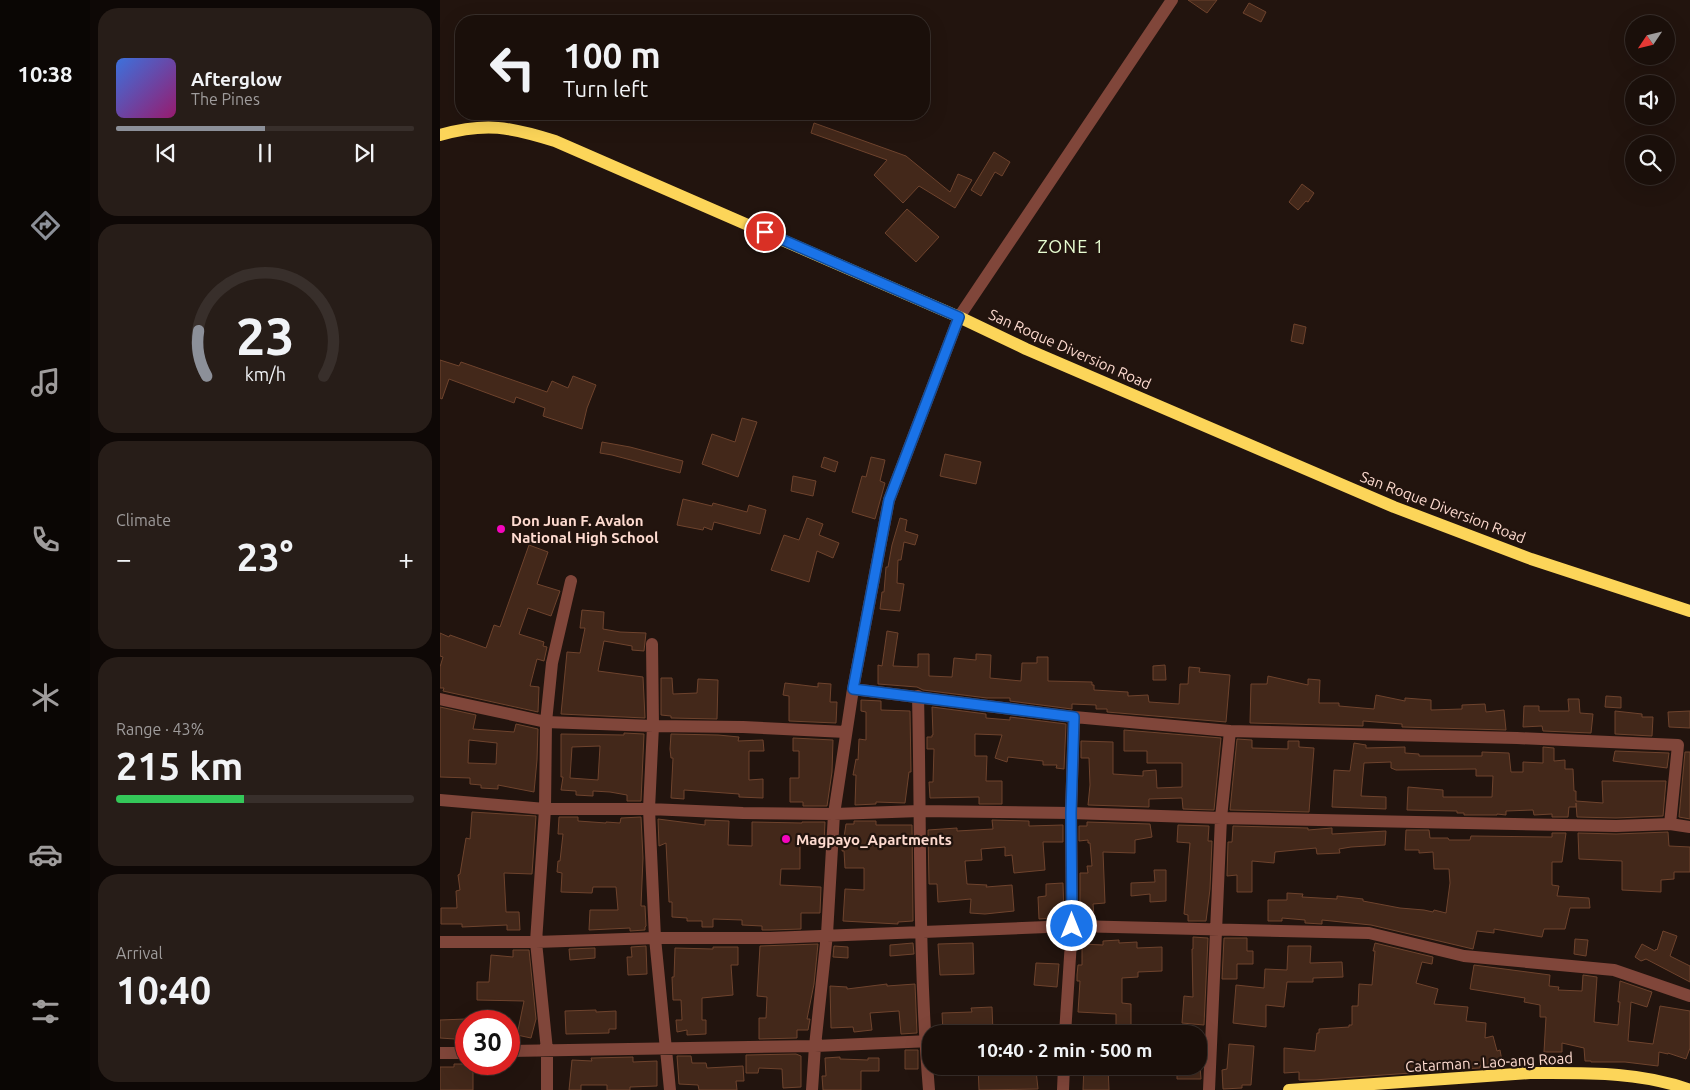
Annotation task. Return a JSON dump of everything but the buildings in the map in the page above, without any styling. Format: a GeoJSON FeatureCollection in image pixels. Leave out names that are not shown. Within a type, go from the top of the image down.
{"type":"FeatureCollection","features":[{"type":"Feature","properties":{"kind":"main road","name":"San Roque Diversion Road"},"geometry":{"type":"LineString","coordinates":[[440,135],[469,128],[504,127],[555,141],[959,317],[1026,349],[1394,507],[1531,559],[1690,611]]}},
{"type":"Feature","properties":{"kind":"main road","name":"Catarman - Lao-ang Road"},"geometry":{"type":"LineString","coordinates":[[1289,1090],[1549,1073],[1609,1074],[1646,1079],[1690,1090]]}},
{"type":"Feature","properties":{"kind":"street"},"geometry":{"type":"LineString","coordinates":[[812,1090],[827,934],[834,814],[853,689],[889,500],[959,317],[1172,0]]}},
{"type":"Feature","properties":{"kind":"street"},"geometry":{"type":"LineString","coordinates":[[547,1090],[548,1050],[536,942],[545,809],[546,722],[552,663],[571,581]]}},
{"type":"Feature","properties":{"kind":"street"},"geometry":{"type":"LineString","coordinates":[[652,644],[653,726],[649,809],[655,938],[670,1090]]}},
{"type":"Feature","properties":{"kind":"street"},"geometry":{"type":"LineString","coordinates":[[853,689],[1074,717],[1230,731],[1517,738],[1684,746],[1670,824]]}},
{"type":"Feature","properties":{"kind":"street"},"geometry":{"type":"LineString","coordinates":[[918,696],[921,931],[927,1025]]}},
{"type":"Feature","properties":{"kind":"street"},"geometry":{"type":"LineString","coordinates":[[440,699],[546,722],[743,727],[846,732]]}},
{"type":"Feature","properties":{"kind":"street"},"geometry":{"type":"LineString","coordinates":[[1066,1025],[1072,926],[1071,813],[1074,717]]}},
{"type":"Feature","properties":{"kind":"street"},"geometry":{"type":"LineString","coordinates":[[1205,1025],[1217,929],[1221,818],[1230,731]]}},
{"type":"Feature","properties":{"kind":"street"},"geometry":{"type":"LineString","coordinates":[[440,800],[545,809],[649,809],[834,814],[920,811],[1071,813],[1616,826],[1670,824],[1690,827]]}},
{"type":"Feature","properties":{"kind":"street"},"geometry":{"type":"LineString","coordinates":[[440,942],[770,938],[827,934],[1072,926],[1369,933],[1464,956],[1614,970],[1690,996]]}},
{"type":"Feature","properties":{"kind":"street"},"geometry":{"type":"LineString","coordinates":[[520,1051],[815,1046],[922,1041]]}},
{"type":"Feature","properties":{"kind":"street"},"geometry":{"type":"LineString","coordinates":[[440,1053],[455,1053]]}},
{"type":"Feature","properties":{"kind":"street"},"geometry":{"type":"LineString","coordinates":[[1207,1069],[1209,1090]]}},
{"type":"Feature","properties":{"kind":"street"},"geometry":{"type":"LineString","coordinates":[[929,1075],[930,1090]]}},
{"type":"Feature","properties":{"kind":"street"},"geometry":{"type":"LineString","coordinates":[[1063,1090],[1064,1075]]}},
{"type":"Feature","properties":{"kind":"place","name":"Don Juan F. Avalon National High School"},"geometry":{"type":"Point","coordinates":[501,529]}},
{"type":"Feature","properties":{"kind":"place","name":"Magpayo_Apartments"},"geometry":{"type":"Point","coordinates":[786,839]}},
{"type":"Feature","properties":{"kind":"district","name":"ZONE 1"},"geometry":{"type":"Point","coordinates":[1071,246]}},
{"type":"Feature","properties":{"kind":"route"},"geometry":{"type":"LineString","coordinates":[[765,232],[959,317],[889,500],[853,689],[1074,717],[1071,813],[1072,926]]}}]}
